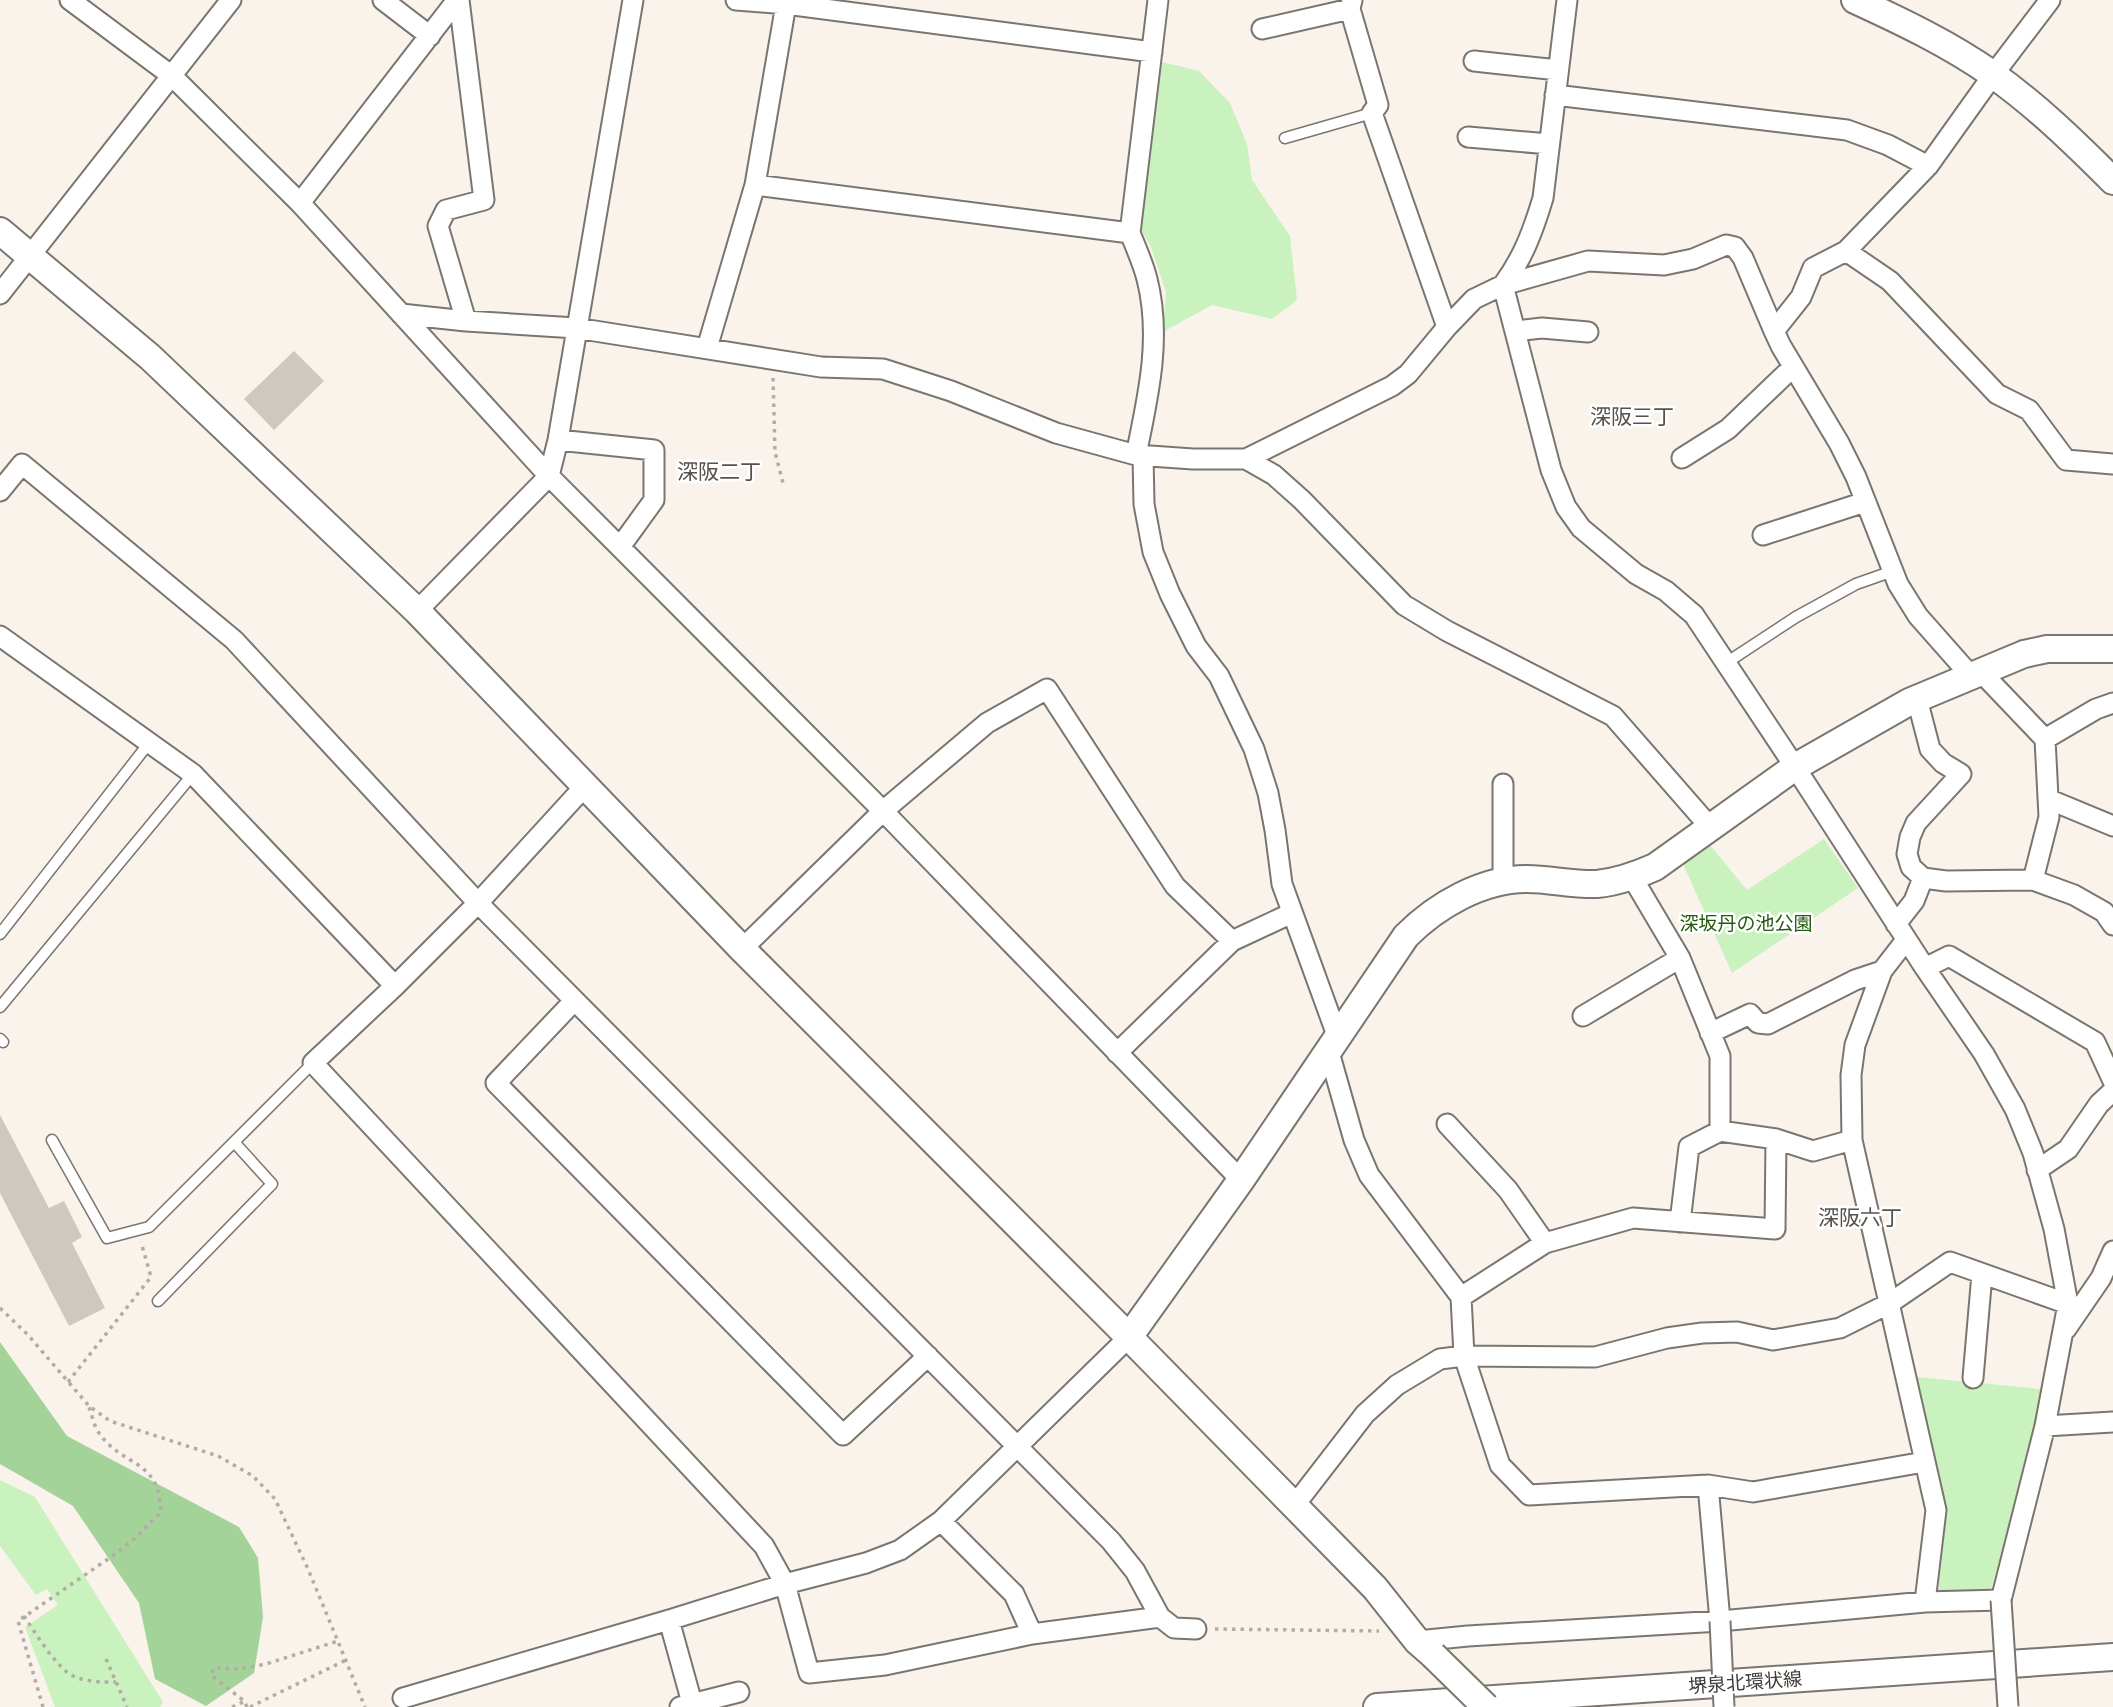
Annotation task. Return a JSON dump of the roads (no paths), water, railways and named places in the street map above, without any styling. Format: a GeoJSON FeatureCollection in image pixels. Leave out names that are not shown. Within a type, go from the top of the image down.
{"type":"FeatureCollection","features":[{"type":"Feature","properties":{"kind":"street"},"geometry":{"type":"LineString","coordinates":[[70,0],[172,76],[300,203],[549,475],[883,811],[1241,1181]]}},
{"type":"Feature","properties":{"kind":"street"},"geometry":{"type":"LineString","coordinates":[[0,294],[231,0]]}},
{"type":"Feature","properties":{"kind":"street"},"geometry":{"type":"LineString","coordinates":[[383,0],[430,36]]}},
{"type":"Feature","properties":{"kind":"street"},"geometry":{"type":"LineString","coordinates":[[300,203],[458,0]]}},
{"type":"Feature","properties":{"kind":"street"},"geometry":{"type":"LineString","coordinates":[[458,0],[484,200],[446,211],[438,226],[466,321]]}},
{"type":"Feature","properties":{"kind":"street"},"geometry":{"type":"LineString","coordinates":[[416,611],[549,475],[558,440],[633,0]]}},
{"type":"Feature","properties":{"kind":"street"},"geometry":{"type":"LineString","coordinates":[[736,0],[786,4],[1152,51]]}},
{"type":"Feature","properties":{"kind":"street"},"geometry":{"type":"LineString","coordinates":[[1158,0],[1130,233],[1147,277],[1152,304],[1154,346],[1150,391],[1139,455],[1144,505],[1153,552],[1196,646],[1219,676],[1254,749],[1276,830],[1282,884],[1333,1045],[1354,1140],[1369,1175],[1461,1297],[1464,1356],[1500,1465],[1529,1494],[1708,1485],[1753,1492],[1924,1462]]}},
{"type":"Feature","properties":{"kind":"street"},"geometry":{"type":"LineString","coordinates":[[1503,285],[1517,267],[1543,198],[1567,0]]}},
{"type":"Feature","properties":{"kind":"street"},"geometry":{"type":"LineString","coordinates":[[1855,0],[1945,44],[1993,75],[2060,129],[2113,181]]}},
{"type":"Feature","properties":{"kind":"street"},"geometry":{"type":"LineString","coordinates":[[1774,331],[1801,297],[1813,268],[1846,251],[1928,166],[2050,0]]}},
{"type":"Feature","properties":{"kind":"street"},"geometry":{"type":"LineString","coordinates":[[707,348],[755,185],[786,4]]}},
{"type":"Feature","properties":{"kind":"street"},"geometry":{"type":"LineString","coordinates":[[1262,29],[1351,4],[1378,105],[1372,113],[1447,327]]}},
{"type":"Feature","properties":{"kind":"street"},"geometry":{"type":"LineString","coordinates":[[1474,61],[1558,71]]}},
{"type":"Feature","properties":{"kind":"street"},"geometry":{"type":"LineString","coordinates":[[1555,95],[1847,130],[1888,145],[1928,166]]}},
{"type":"Feature","properties":{"kind":"street"},"geometry":{"type":"LineString","coordinates":[[1468,137],[1549,144]]}},
{"type":"Feature","properties":{"kind":"street"},"geometry":{"type":"LineString","coordinates":[[755,185],[1130,233]]}},
{"type":"Feature","properties":{"kind":"street"},"geometry":{"type":"LineString","coordinates":[[0,231],[150,357],[416,611],[742,949],[1375,1588],[1425,1648],[1486,1707]]}},
{"type":"Feature","properties":{"kind":"street"},"geometry":{"type":"LineString","coordinates":[[401,314],[576,328],[821,367],[883,369],[951,391],[1056,433],[1139,455],[1246,459],[1392,386],[1408,374],[1474,299],[1503,285],[1588,261],[1664,265],[1693,259],[1726,245],[1735,247],[1743,258],[1774,331],[1856,477],[1898,584],[1918,616],[2045,738],[2049,817],[2033,880]]}},
{"type":"Feature","properties":{"kind":"street"},"geometry":{"type":"LineString","coordinates":[[1846,251],[1891,281],[1997,394],[2029,410],[2066,460],[2113,464]]}},
{"type":"Feature","properties":{"kind":"street"},"geometry":{"type":"LineString","coordinates":[[1503,285],[1551,470],[1566,507],[1581,528],[1636,574],[1666,591],[1694,615],[1984,1054],[2015,1109],[2033,1153],[2054,1229],[2068,1304],[2045,1426],[2001,1600],[2008,1707]]}},
{"type":"Feature","properties":{"kind":"street"},"geometry":{"type":"LineString","coordinates":[[1515,331],[1563,328],[1588,332]]}},
{"type":"Feature","properties":{"kind":"street"},"geometry":{"type":"LineString","coordinates":[[1682,458],[1727,429],[1793,367]]}},
{"type":"Feature","properties":{"kind":"street"},"geometry":{"type":"LineString","coordinates":[[558,440],[654,450],[654,500],[620,547]]}},
{"type":"Feature","properties":{"kind":"street"},"geometry":{"type":"LineString","coordinates":[[1246,459],[1274,475],[1302,500],[1404,605],[1447,631],[1612,716],[1710,827]]}},
{"type":"Feature","properties":{"kind":"street"},"geometry":{"type":"LineString","coordinates":[[0,491],[22,464],[234,640],[478,903],[1111,1541],[1135,1571],[1160,1617],[1174,1628],[1196,1629]]}},
{"type":"Feature","properties":{"kind":"street"},"geometry":{"type":"LineString","coordinates":[[1763,535],[1865,502]]}},
{"type":"Feature","properties":{"kind":"street"},"geometry":{"type":"LineString","coordinates":[[0,636],[193,774],[396,986]]}},
{"type":"Feature","properties":{"kind":"street"},"geometry":{"type":"LineString","coordinates":[[402,1698],[785,1584],[866,1563],[900,1550],[941,1521],[1129,1337],[1241,1181],[1406,936],[1423,919],[1489,884],[1524,879],[1597,884],[1632,877],[1655,867],[1795,767],[1917,699],[2024,654],[2047,649],[2113,649]]}},
{"type":"Feature","properties":{"kind":"street"},"geometry":{"type":"LineString","coordinates":[[742,949],[883,811],[987,723],[1047,689],[1175,886],[1232,941]]}},
{"type":"Feature","properties":{"kind":"street"},"geometry":{"type":"LineString","coordinates":[[1917,699],[1930,748],[1943,763],[1961,774],[1916,823],[1907,854],[1911,867],[1923,878],[1945,881],[2033,880],[2074,895],[2105,912],[2113,925]]}},
{"type":"Feature","properties":{"kind":"street"},"geometry":{"type":"LineString","coordinates":[[2045,738],[2096,709],[2113,703]]}},
{"type":"Feature","properties":{"kind":"street"},"geometry":{"type":"LineString","coordinates":[[1503,784],[1503,882]]}},
{"type":"Feature","properties":{"kind":"street"},"geometry":{"type":"LineString","coordinates":[[586,786],[478,903],[396,986],[313,1063],[764,1546],[785,1584],[809,1673],[885,1665],[1032,1634],[1160,1617]]}},
{"type":"Feature","properties":{"kind":"street"},"geometry":{"type":"LineString","coordinates":[[2048,799],[2113,826]]}},
{"type":"Feature","properties":{"kind":"street"},"geometry":{"type":"LineString","coordinates":[[1632,877],[1680,958],[1720,1056],[1720,1131]]}},
{"type":"Feature","properties":{"kind":"street"},"geometry":{"type":"LineString","coordinates":[[1923,878],[1882,971],[1855,1045],[1851,1075],[1852,1140],[1936,1510],[1925,1602]]}},
{"type":"Feature","properties":{"kind":"street"},"geometry":{"type":"LineString","coordinates":[[1117,1053],[1232,941],[1292,913]]}},
{"type":"Feature","properties":{"kind":"street"},"geometry":{"type":"LineString","coordinates":[[1925,968],[1949,956],[2095,1042],[2113,1081]]}},
{"type":"Feature","properties":{"kind":"street"},"geometry":{"type":"LineString","coordinates":[[1583,1016],[1680,958]]}},
{"type":"Feature","properties":{"kind":"street"},"geometry":{"type":"LineString","coordinates":[[1710,1033],[1750,1014],[1758,1023],[1768,1024],[1855,980],[1882,971]]}},
{"type":"Feature","properties":{"kind":"street"},"geometry":{"type":"LineString","coordinates":[[574,1001],[496,1083],[833,1425],[843,1435],[928,1356]]}},
{"type":"Feature","properties":{"kind":"street"},"geometry":{"type":"LineString","coordinates":[[2037,1170],[2068,1149],[2099,1104],[2113,1091]]}},
{"type":"Feature","properties":{"kind":"street"},"geometry":{"type":"LineString","coordinates":[[1447,1124],[1508,1190],[1545,1243]]}},
{"type":"Feature","properties":{"kind":"street"},"geometry":{"type":"LineString","coordinates":[[1680,1222],[1689,1147],[1720,1131],[1776,1139],[1813,1151],[1852,1140]]}},
{"type":"Feature","properties":{"kind":"street"},"geometry":{"type":"LineString","coordinates":[[1461,1297],[1545,1243],[1633,1218],[1775,1229],[1776,1139]]}},
{"type":"Feature","properties":{"kind":"street"},"geometry":{"type":"LineString","coordinates":[[2062,1336],[2101,1278],[2113,1251]]}},
{"type":"Feature","properties":{"kind":"street"},"geometry":{"type":"LineString","coordinates":[[1294,1506],[1365,1413],[1397,1385],[1440,1359],[1464,1356],[1595,1357],[1667,1338],[1702,1333],[1737,1332],[1773,1340],[1840,1328],[1890,1303],[1950,1262],[2068,1304]]}},
{"type":"Feature","properties":{"kind":"street"},"geometry":{"type":"LineString","coordinates":[[1973,1378],[1982,1273]]}},
{"type":"Feature","properties":{"kind":"street"},"geometry":{"type":"LineString","coordinates":[[2045,1426],[2113,1422]]}},
{"type":"Feature","properties":{"kind":"street"},"geometry":{"type":"LineString","coordinates":[[1708,1485],[1720,1621],[1724,1707]]}},
{"type":"Feature","properties":{"kind":"street"},"geometry":{"type":"LineString","coordinates":[[941,1521],[1014,1594],[1032,1634]]}},
{"type":"Feature","properties":{"kind":"street"},"geometry":{"type":"LineString","coordinates":[[1425,1648],[1494,1634],[1720,1621],[1925,1602],[2001,1600]]}},
{"type":"Feature","properties":{"kind":"street"},"geometry":{"type":"LineString","coordinates":[[669,1620],[685,1705],[739,1692]]}},
{"type":"Feature","properties":{"kind":"street","name":"堺泉北環状線"},"geometry":{"type":"LineString","coordinates":[[1377,1707],[2113,1657]]}},
{"type":"Feature","properties":{"kind":"lane"},"geometry":{"type":"LineString","coordinates":[[1285,138],[1372,113]]}},
{"type":"Feature","properties":{"kind":"lane"},"geometry":{"type":"LineString","coordinates":[[1726,663],[1796,617],[1856,584],[1893,571]]}},
{"type":"Feature","properties":{"kind":"lane"},"geometry":{"type":"LineString","coordinates":[[0,934],[149,743]]}},
{"type":"Feature","properties":{"kind":"lane"},"geometry":{"type":"LineString","coordinates":[[0,1007],[193,774]]}},
{"type":"Feature","properties":{"kind":"lane"},"geometry":{"type":"LineString","coordinates":[[52,1140],[107,1238],[149,1227],[313,1063]]}},
{"type":"Feature","properties":{"kind":"lane"},"geometry":{"type":"LineString","coordinates":[[158,1301],[272,1184],[234,1142]]}},
{"type":"Feature","properties":{"kind":"district","name":"深阪三丁"},"geometry":{"type":"Point","coordinates":[1632,417]}},
{"type":"Feature","properties":{"kind":"district","name":"深阪二丁"},"geometry":{"type":"Point","coordinates":[719,472]}},
{"type":"Feature","properties":{"kind":"district","name":"深阪六丁"},"geometry":{"type":"Point","coordinates":[1860,1218]}},
{"type":"Feature","properties":{"kind":"park label","name":"深坂丹の池公園"},"geometry":{"type":"Point","coordinates":[1746,923]}}]}
